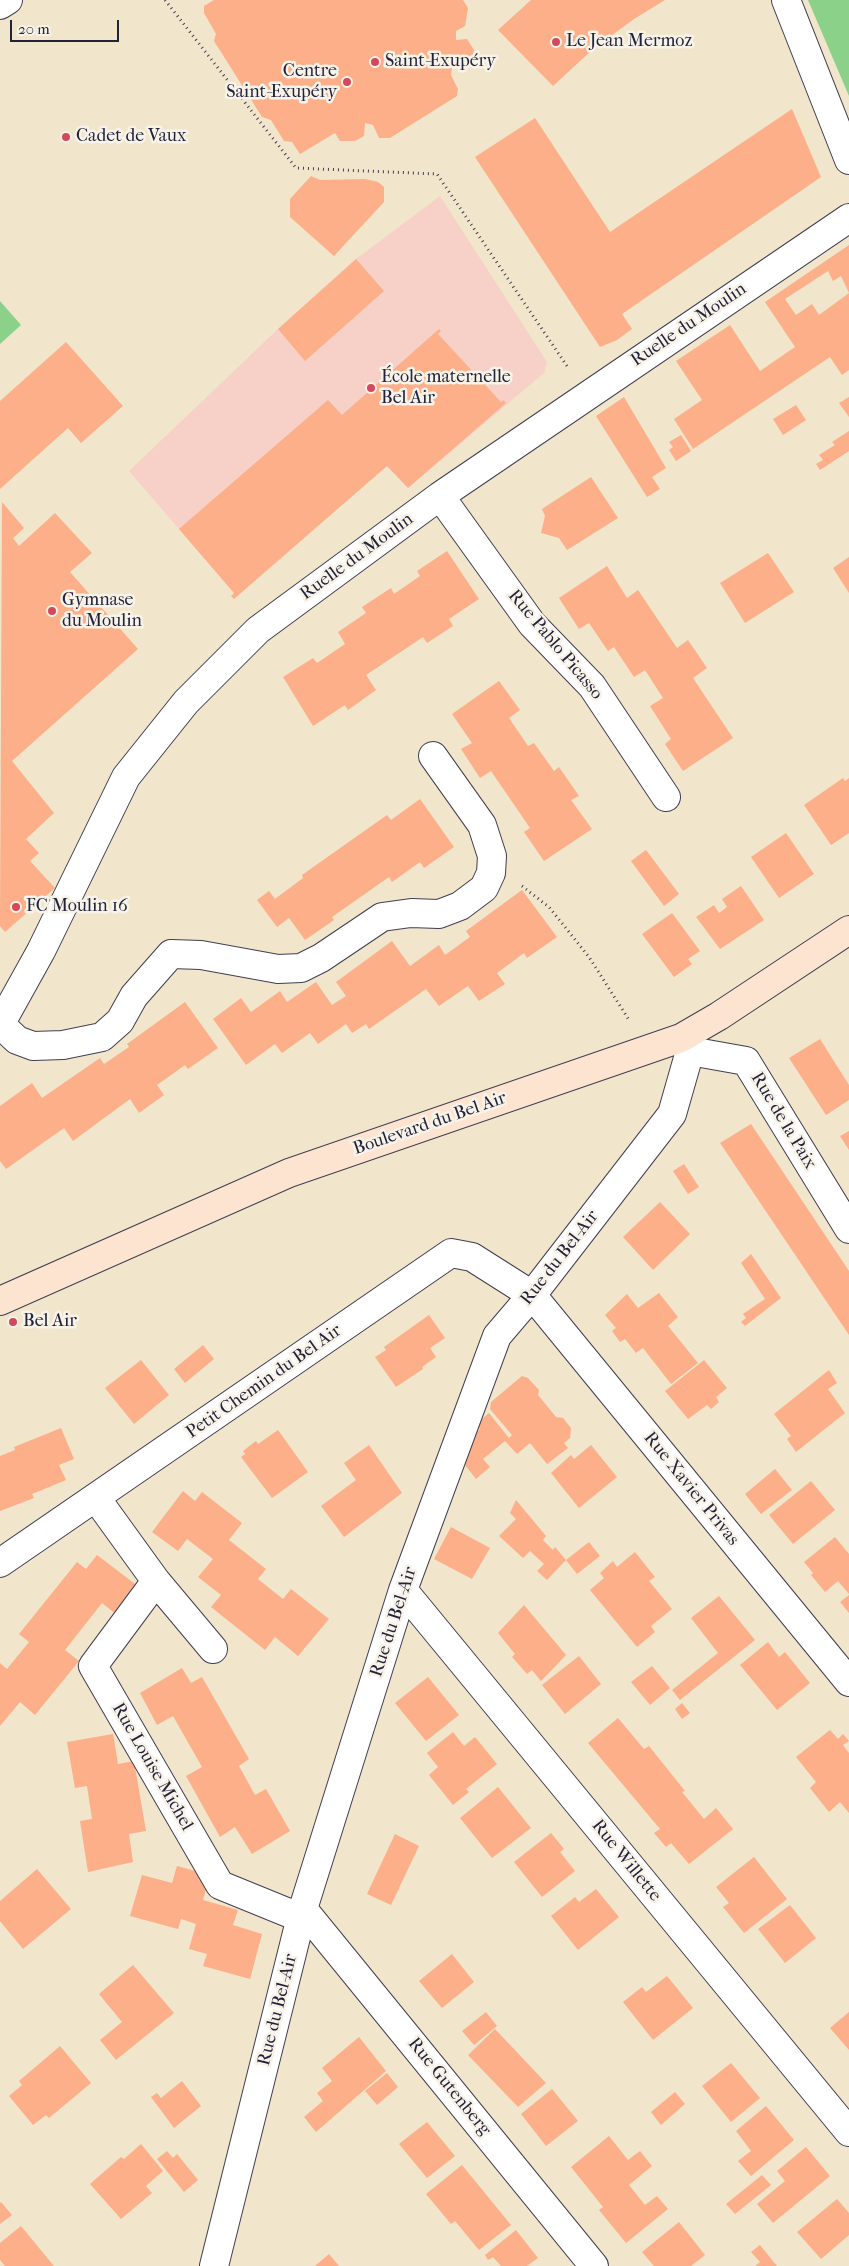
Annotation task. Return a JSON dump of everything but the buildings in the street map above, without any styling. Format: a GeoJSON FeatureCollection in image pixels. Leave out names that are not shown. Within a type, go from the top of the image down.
{"type":"FeatureCollection","features":[{"type":"Feature","properties":{"kind":"main road","name":"Boulevard du Bel Air"},"geometry":{"type":"LineString","coordinates":[[0,1301],[289,1172],[686,1045],[719,1016],[849,930]]}},
{"type":"Feature","properties":{"kind":"street"},"geometry":{"type":"LineString","coordinates":[[0,5],[8,0]]}},
{"type":"Feature","properties":{"kind":"street"},"geometry":{"type":"LineString","coordinates":[[786,0],[849,160]]}},
{"type":"Feature","properties":{"kind":"street","name":"Ruelle du Moulin"},"geometry":{"type":"LineString","coordinates":[[0,1023],[41,951],[126,777],[186,702],[258,630],[440,496],[849,218]]}},
{"type":"Feature","properties":{"kind":"street","name":"Rue Pablo Picasso"},"geometry":{"type":"LineString","coordinates":[[440,496],[532,624],[592,686],[666,797]]}},
{"type":"Feature","properties":{"kind":"street"},"geometry":{"type":"LineString","coordinates":[[0,1023],[18,1040],[33,1046],[63,1045],[102,1037],[120,1021],[134,996],[171,954],[201,954],[278,970],[301,968],[321,958],[382,917],[411,913],[439,914],[460,906],[484,888],[491,872],[492,856],[482,825],[433,756]]}},
{"type":"Feature","properties":{"kind":"street","name":"Rue de la Paix"},"geometry":{"type":"LineString","coordinates":[[686,1045],[746,1061],[849,1229]]}},
{"type":"Feature","properties":{"kind":"street","name":"Rue du Bel-Air"},"geometry":{"type":"LineString","coordinates":[[216,2264],[302,1913],[403,1590],[497,1336],[672,1114],[686,1045]]}},
{"type":"Feature","properties":{"kind":"street","name":"Petit Chemin du Bel Air"},"geometry":{"type":"LineString","coordinates":[[0,1563],[451,1252],[472,1257],[532,1294]]}},
{"type":"Feature","properties":{"kind":"street","name":"Rue Xavier Privas"},"geometry":{"type":"LineString","coordinates":[[532,1294],[849,1682]]}},
{"type":"Feature","properties":{"kind":"street"},"geometry":{"type":"LineString","coordinates":[[96,1498],[156,1581],[213,1649]]}},
{"type":"Feature","properties":{"kind":"street","name":"Rue Louise Michel"},"geometry":{"type":"LineString","coordinates":[[156,1581],[92,1666],[220,1885],[302,1913]]}},
{"type":"Feature","properties":{"kind":"street","name":"Rue Willette"},"geometry":{"type":"LineString","coordinates":[[403,1590],[849,2132]]}},
{"type":"Feature","properties":{"kind":"street","name":"Rue Gutenberg"},"geometry":{"type":"LineString","coordinates":[[302,1913],[594,2266]]}},
{"type":"Feature","properties":{"kind":"path"},"geometry":{"type":"LineString","coordinates":[[165,0],[296,168],[438,174],[586,395]]}},
{"type":"Feature","properties":{"kind":"path"},"geometry":{"type":"LineString","coordinates":[[491,872],[509,875],[548,907],[589,956],[630,1020],[622,1024]]}},
{"type":"Feature","properties":{"kind":"shaded area","name":"École maternelle Bel Air"},"geometry":{"type":"Polygon","coordinates":[[[440,196],[547,362],[544,373],[408,488],[387,466],[234,593],[129,471],[278,329],[356,259],[440,196]]]}},
{"type":"Feature","properties":{"kind":"green space"},"geometry":{"type":"Polygon","coordinates":[[[808,0],[849,0],[849,96],[808,0]]]}},
{"type":"Feature","properties":{"kind":"green space"},"geometry":{"type":"Polygon","coordinates":[[[0,301],[21,325],[0,344],[0,301]]]}},
{"type":"Feature","properties":{"kind":"place","name":"Le Jean Mermoz"},"geometry":{"type":"Point","coordinates":[556,42]}},
{"type":"Feature","properties":{"kind":"place","name":"Saint-Exupéry"},"geometry":{"type":"Point","coordinates":[375,62]}},
{"type":"Feature","properties":{"kind":"place","name":"Centre Saint-Exupéry"},"geometry":{"type":"Point","coordinates":[347,82]}},
{"type":"Feature","properties":{"kind":"place","name":"Cadet de Vaux"},"geometry":{"type":"Point","coordinates":[66,137]}},
{"type":"Feature","properties":{"kind":"place","name":"École maternelle Bel Air"},"geometry":{"type":"Point","coordinates":[371,388]}},
{"type":"Feature","properties":{"kind":"place","name":"Gymnase du Moulin"},"geometry":{"type":"Point","coordinates":[52,611]}},
{"type":"Feature","properties":{"kind":"place","name":"FC Moulin 16"},"geometry":{"type":"Point","coordinates":[16,907]}},
{"type":"Feature","properties":{"kind":"place","name":"Bel Air"},"geometry":{"type":"Point","coordinates":[13,1322]}}]}
